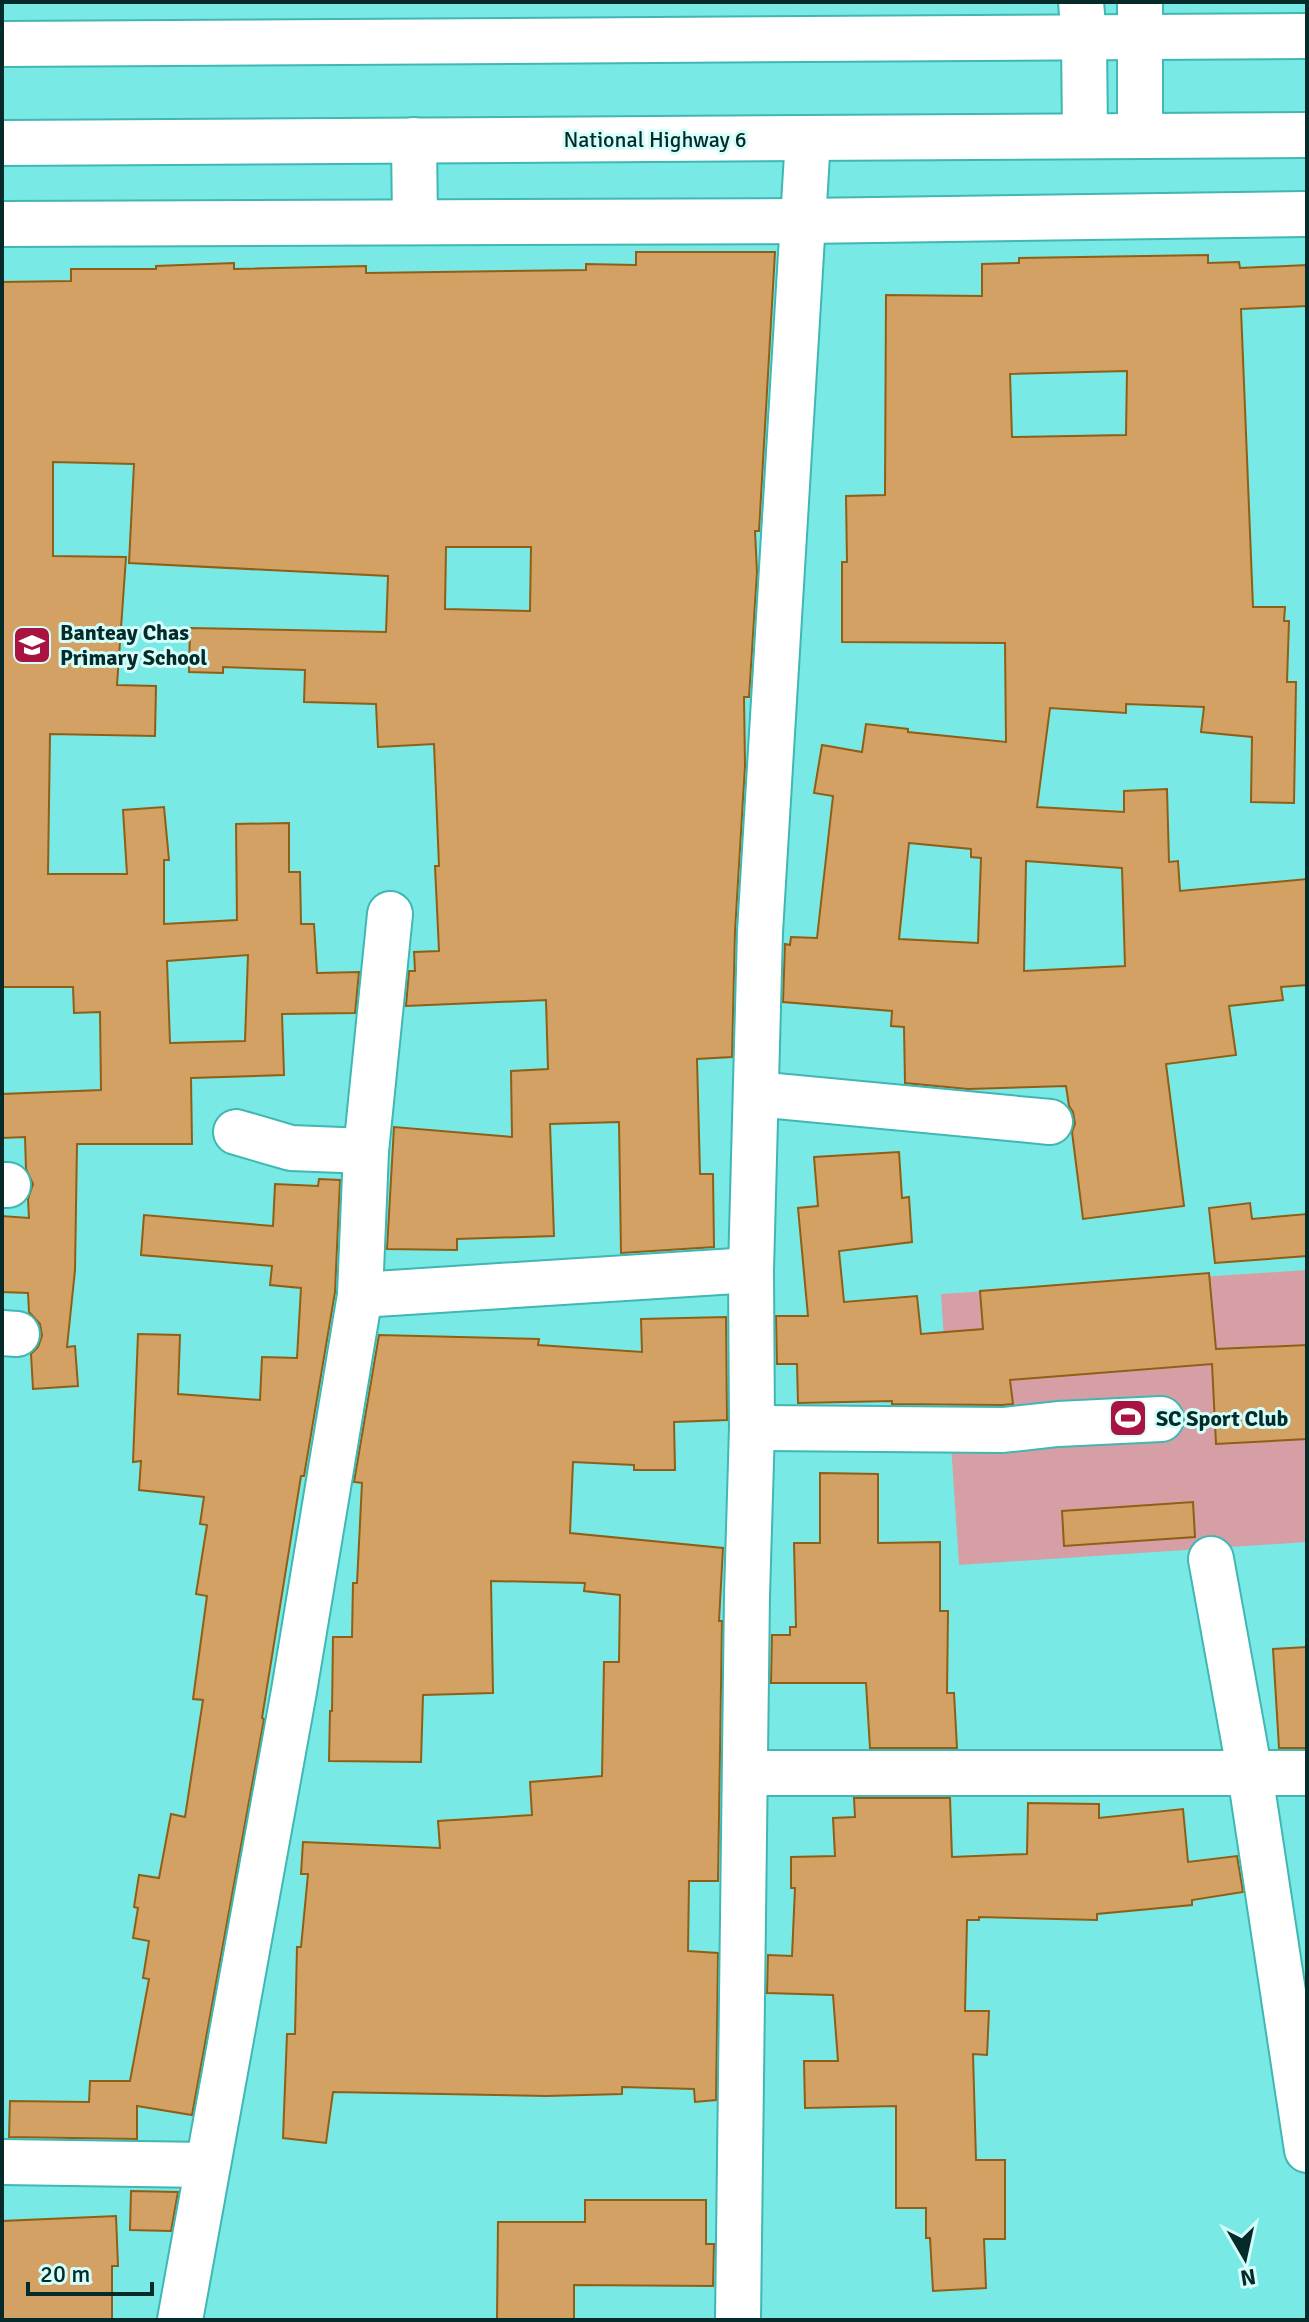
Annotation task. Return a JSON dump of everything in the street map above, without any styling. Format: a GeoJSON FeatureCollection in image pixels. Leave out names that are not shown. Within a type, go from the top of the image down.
{"type":"FeatureCollection","features":[{"type":"Feature","properties":{"kind":"street"},"geometry":{"type":"LineString","coordinates":[[1082,20],[1085,136]]}},
{"type":"Feature","properties":{"kind":"street"},"geometry":{"type":"LineString","coordinates":[[2,44],[1082,20],[1139,20],[1307,36]]}},
{"type":"Feature","properties":{"kind":"street"},"geometry":{"type":"LineString","coordinates":[[1139,20],[1140,136]]}},
{"type":"Feature","properties":{"kind":"street","name":"National Highway 6"},"geometry":{"type":"LineString","coordinates":[[2,143],[1307,135]]}},
{"type":"Feature","properties":{"kind":"street"},"geometry":{"type":"LineString","coordinates":[[738,2320],[752,1428],[751,1270],[760,932],[808,138]]}},
{"type":"Feature","properties":{"kind":"street"},"geometry":{"type":"LineString","coordinates":[[414,140],[415,222]]}},
{"type":"Feature","properties":{"kind":"street"},"geometry":{"type":"LineString","coordinates":[[2,224],[804,221],[1307,214]]}},
{"type":"Feature","properties":{"kind":"street"},"geometry":{"type":"LineString","coordinates":[[180,2320],[294,1691],[360,1295],[366,1151],[390,914]]}},
{"type":"Feature","properties":{"kind":"street"},"geometry":{"type":"LineString","coordinates":[[756,1094],[1050,1122]]}},
{"type":"Feature","properties":{"kind":"street"},"geometry":{"type":"LineString","coordinates":[[236,1132],[291,1148],[366,1151]]}},
{"type":"Feature","properties":{"kind":"street"},"geometry":{"type":"LineString","coordinates":[[360,1295],[751,1270]]}},
{"type":"Feature","properties":{"kind":"street"},"geometry":{"type":"LineString","coordinates":[[752,1428],[1003,1430],[1161,1419]]}},
{"type":"Feature","properties":{"kind":"street"},"geometry":{"type":"LineString","coordinates":[[1211,1559],[1250,1774],[1307,2150]]}},
{"type":"Feature","properties":{"kind":"street"},"geometry":{"type":"LineString","coordinates":[[747,1773],[1307,1773]]}},
{"type":"Feature","properties":{"kind":"street"},"geometry":{"type":"LineString","coordinates":[[2,2162],[207,2165]]}},
{"type":"Feature","properties":{"kind":"shaded area","name":"SC Sport Club"},"geometry":{"type":"Polygon","coordinates":[[[1307,1270],[1307,1542],[959,1565],[941,1294],[1307,1270]]]}},
{"type":"Feature","properties":{"kind":"building"},"geometry":{"type":"Polygon","coordinates":[[[636,252],[775,252],[759,531],[755,531],[757,572],[749,697],[744,697],[745,766],[735,931],[732,1057],[697,1059],[700,1174],[713,1174],[714,1247],[621,1253],[619,1122],[550,1124],[554,1236],[457,1239],[457,1250],[387,1249],[394,1127],[512,1137],[511,1071],[548,1069],[546,1000],[406,1006],[409,971],[415,971],[414,952],[439,951],[434,744],[378,747],[376,704],[304,702],[305,670],[223,667],[223,673],[189,672],[190,628],[386,632],[388,576],[129,563],[134,464],[53,462],[53,556],[126,557],[117,685],[156,686],[155,736],[50,734],[48,874],[127,874],[123,810],[164,807],[169,860],[164,860],[164,924],[237,920],[236,824],[289,823],[289,872],[300,872],[301,924],[314,924],[317,973],[359,972],[355,1013],[282,1014],[284,1075],[191,1078],[192,1144],[77,1144],[75,1270],[67,1347],[75,1346],[78,1386],[33,1389],[31,1354],[42,1336],[40,1324],[29,1312],[28,1293],[2,1292],[2,1216],[29,1218],[28,1199],[33,1184],[26,1169],[25,1137],[2,1138],[2,1094],[101,1090],[100,1012],[74,1013],[73,987],[2,987],[2,282],[71,281],[71,269],[156,269],[156,266],[234,263],[234,269],[366,266],[366,273],[586,270],[586,264],[636,265],[636,252]],[[446,547],[445,609],[530,611],[531,547],[446,547]],[[248,955],[167,961],[170,1043],[245,1041],[248,955]]]}},
{"type":"Feature","properties":{"kind":"building"},"geometry":{"type":"Polygon","coordinates":[[[1208,255],[1208,263],[1239,262],[1240,268],[1307,265],[1307,306],[1241,309],[1253,607],[1285,607],[1284,621],[1289,621],[1287,682],[1296,682],[1294,803],[1251,802],[1252,737],[1201,732],[1204,707],[1126,704],[1126,713],[1050,708],[1037,807],[1124,812],[1124,791],[1167,789],[1169,862],[1178,861],[1180,891],[1307,879],[1307,985],[1281,987],[1283,1000],[1229,1006],[1236,1055],[1166,1064],[1184,1206],[1083,1219],[1072,1132],[1075,1124],[1066,1086],[968,1089],[905,1083],[904,1027],[891,1026],[892,1011],[783,1002],[785,944],[790,945],[791,937],[817,938],[833,796],[814,793],[822,745],[862,752],[866,724],[908,729],[908,732],[1006,742],[1005,643],[842,642],[842,562],[847,562],[846,496],[885,495],[886,295],[982,296],[982,264],[1019,263],[1019,258],[1208,255]],[[1127,371],[1010,374],[1012,437],[1126,435],[1127,371]],[[909,843],[899,939],[978,943],[981,858],[971,857],[971,849],[909,843]],[[1026,861],[1024,971],[1125,966],[1122,868],[1026,861]]]}},
{"type":"Feature","properties":{"kind":"building"},"geometry":{"type":"Polygon","coordinates":[[[899,1152],[902,1198],[909,1197],[912,1242],[839,1251],[844,1302],[917,1296],[921,1334],[983,1329],[980,1291],[1209,1273],[1216,1349],[1307,1345],[1307,1439],[1216,1444],[1212,1364],[1010,1380],[1013,1404],[892,1404],[892,1401],[798,1403],[797,1364],[777,1364],[776,1316],[808,1316],[798,1208],[818,1206],[814,1157],[899,1152]]]}},
{"type":"Feature","properties":{"kind":"building"},"geometry":{"type":"Polygon","coordinates":[[[319,1179],[340,1180],[335,1292],[304,1476],[301,1476],[264,1719],[192,2115],[137,2106],[137,2139],[9,2137],[10,2101],[89,2102],[90,2081],[130,2081],[149,1979],[143,1978],[149,1941],[133,1938],[139,1875],[159,1878],[171,1814],[185,1817],[203,1700],[193,1699],[207,1596],[196,1594],[207,1525],[200,1524],[204,1497],[139,1490],[141,1461],[133,1462],[138,1334],[180,1335],[178,1394],[260,1400],[262,1357],[297,1358],[301,1288],[270,1285],[272,1266],[141,1255],[144,1215],[273,1226],[275,1184],[318,1186],[319,1179]]]}},
{"type":"Feature","properties":{"kind":"building"},"geometry":{"type":"Polygon","coordinates":[[[1250,1203],[1252,1219],[1307,1214],[1307,1256],[1215,1263],[1209,1208],[1250,1203]]]}},
{"type":"Feature","properties":{"kind":"building"},"geometry":{"type":"Polygon","coordinates":[[[726,1317],[727,1420],[674,1422],[675,1470],[634,1470],[634,1465],[573,1462],[570,1533],[723,1548],[719,1621],[722,1621],[718,1881],[689,1881],[688,1951],[718,1953],[716,2100],[695,2102],[694,2089],[622,2087],[622,2094],[546,2096],[333,2092],[326,2143],[283,2138],[287,2034],[295,2034],[297,1947],[301,1947],[308,1874],[301,1874],[303,1842],[440,1848],[438,1821],[532,1815],[530,1782],[602,1776],[604,1662],[619,1662],[620,1595],[584,1591],[585,1583],[491,1581],[493,1693],[423,1695],[421,1762],[329,1761],[333,1637],[352,1637],[353,1583],[357,1583],[362,1483],[354,1482],[379,1335],[539,1339],[538,1345],[642,1352],[641,1319],[726,1317]]]}},
{"type":"Feature","properties":{"kind":"building"},"geometry":{"type":"Polygon","coordinates":[[[820,1473],[878,1474],[878,1543],[940,1542],[940,1611],[948,1611],[947,1693],[954,1693],[957,1748],[870,1748],[866,1683],[771,1683],[772,1635],[790,1635],[790,1627],[796,1627],[794,1543],[820,1543],[820,1473]]]}},
{"type":"Feature","properties":{"kind":"building"},"geometry":{"type":"Polygon","coordinates":[[[1193,1502],[1195,1537],[1064,1546],[1062,1511],[1193,1502]]]}},
{"type":"Feature","properties":{"kind":"building"},"geometry":{"type":"Polygon","coordinates":[[[1307,1647],[1307,1748],[1279,1748],[1273,1649],[1307,1647]]]}},
{"type":"Feature","properties":{"kind":"building"},"geometry":{"type":"Polygon","coordinates":[[[854,1798],[950,1798],[952,1857],[1027,1854],[1028,1803],[1099,1804],[1099,1818],[1183,1809],[1188,1862],[1237,1856],[1243,1892],[1192,1900],[1192,1905],[1097,1914],[1097,1920],[979,1917],[979,1920],[967,1920],[965,2011],[989,2011],[987,2055],[973,2054],[976,2160],[1005,2160],[1005,2239],[984,2239],[986,2288],[933,2291],[930,2238],[926,2238],[926,2208],[896,2208],[896,2106],[805,2108],[804,2061],[838,2061],[833,1995],[767,1993],[768,1955],[792,1956],[795,1888],[791,1888],[791,1857],[835,1856],[833,1818],[855,1817],[854,1798]]]}},
{"type":"Feature","properties":{"kind":"building"},"geometry":{"type":"Polygon","coordinates":[[[131,2191],[178,2192],[171,2231],[130,2230],[131,2191]]]}},
{"type":"Feature","properties":{"kind":"building"},"geometry":{"type":"Polygon","coordinates":[[[585,2200],[706,2200],[706,2244],[714,2244],[713,2286],[574,2285],[574,2320],[497,2320],[498,2222],[585,2222],[585,2200]]]}},
{"type":"Feature","properties":{"kind":"building"},"geometry":{"type":"Polygon","coordinates":[[[116,2216],[118,2266],[112,2266],[112,2320],[2,2320],[2,2221],[116,2216]]]}},
{"type":"Feature","properties":{"kind":"place","name":"Banteay Chas Primary School"},"geometry":{"type":"Point","coordinates":[32,645]}},
{"type":"Feature","properties":{"kind":"place","name":"SC Sport Club"},"geometry":{"type":"Point","coordinates":[1128,1418]}}]}
